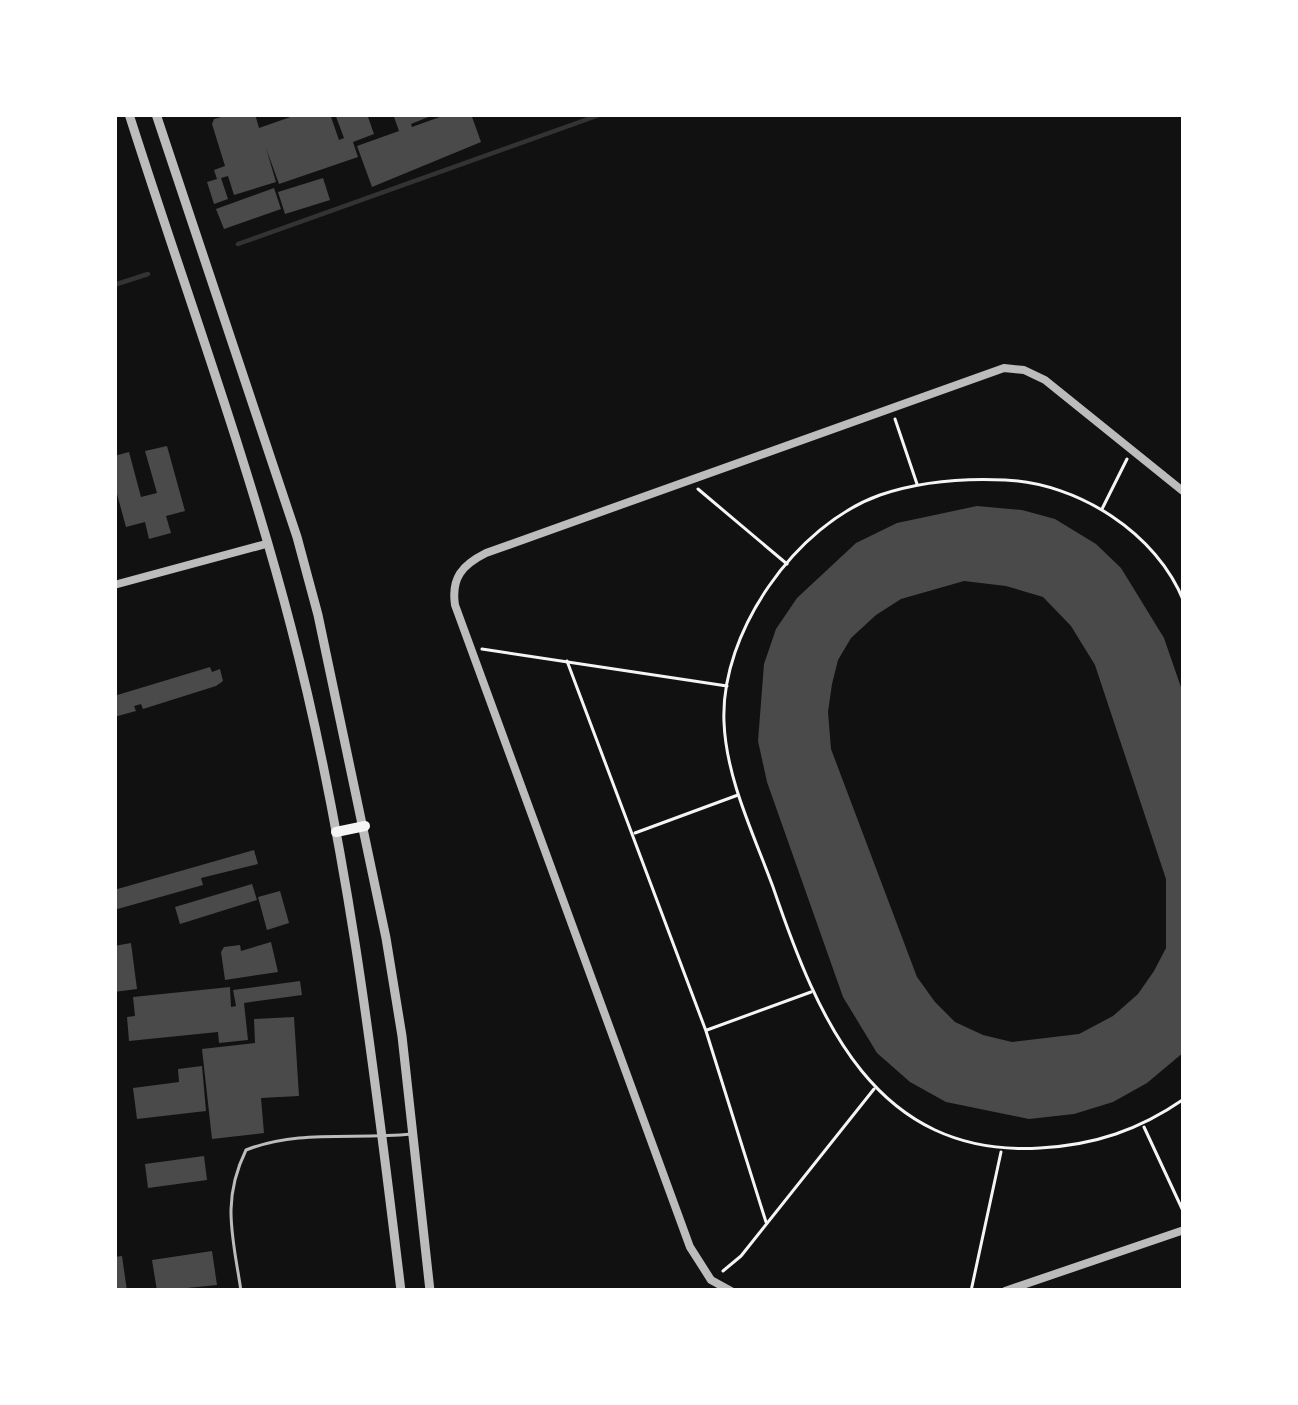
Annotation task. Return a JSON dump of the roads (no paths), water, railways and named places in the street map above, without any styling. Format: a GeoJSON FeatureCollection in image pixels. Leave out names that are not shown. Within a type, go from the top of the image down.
{"type":"FeatureCollection","features":[{"type":"Feature","properties":{"kind":"main road"},"geometry":{"type":"LineString","coordinates":[[336,832],[365,826]]}},
{"type":"Feature","properties":{"kind":"street"},"geometry":{"type":"LineString","coordinates":[[129,114],[290,625],[360,963],[401,1291]]}},
{"type":"Feature","properties":{"kind":"street"},"geometry":{"type":"LineString","coordinates":[[156,114],[297,537],[323,635],[365,826],[402,1036],[430,1291]]}},
{"type":"Feature","properties":{"kind":"street"},"geometry":{"type":"LineString","coordinates":[[731,1291],[710,1286],[690,1247],[470,647],[453,588],[468,561],[1004,368],[1046,380],[1184,492]]}},
{"type":"Feature","properties":{"kind":"street"},"geometry":{"type":"LineString","coordinates":[[114,585],[266,544]]}},
{"type":"Feature","properties":{"kind":"street"},"geometry":{"type":"LineString","coordinates":[[1005,1291],[1184,1230]]}},
{"type":"Feature","properties":{"kind":"lane"},"geometry":{"type":"LineString","coordinates":[[241,1291],[229,1205],[230,1187],[246,1150],[271,1141],[315,1136],[413,1133]]}},
{"type":"Feature","properties":{"kind":"waterway"},"geometry":{"type":"LineString","coordinates":[[238,244],[602,114]]}},
{"type":"Feature","properties":{"kind":"waterway"},"geometry":{"type":"LineString","coordinates":[[114,285],[148,274]]}}]}
